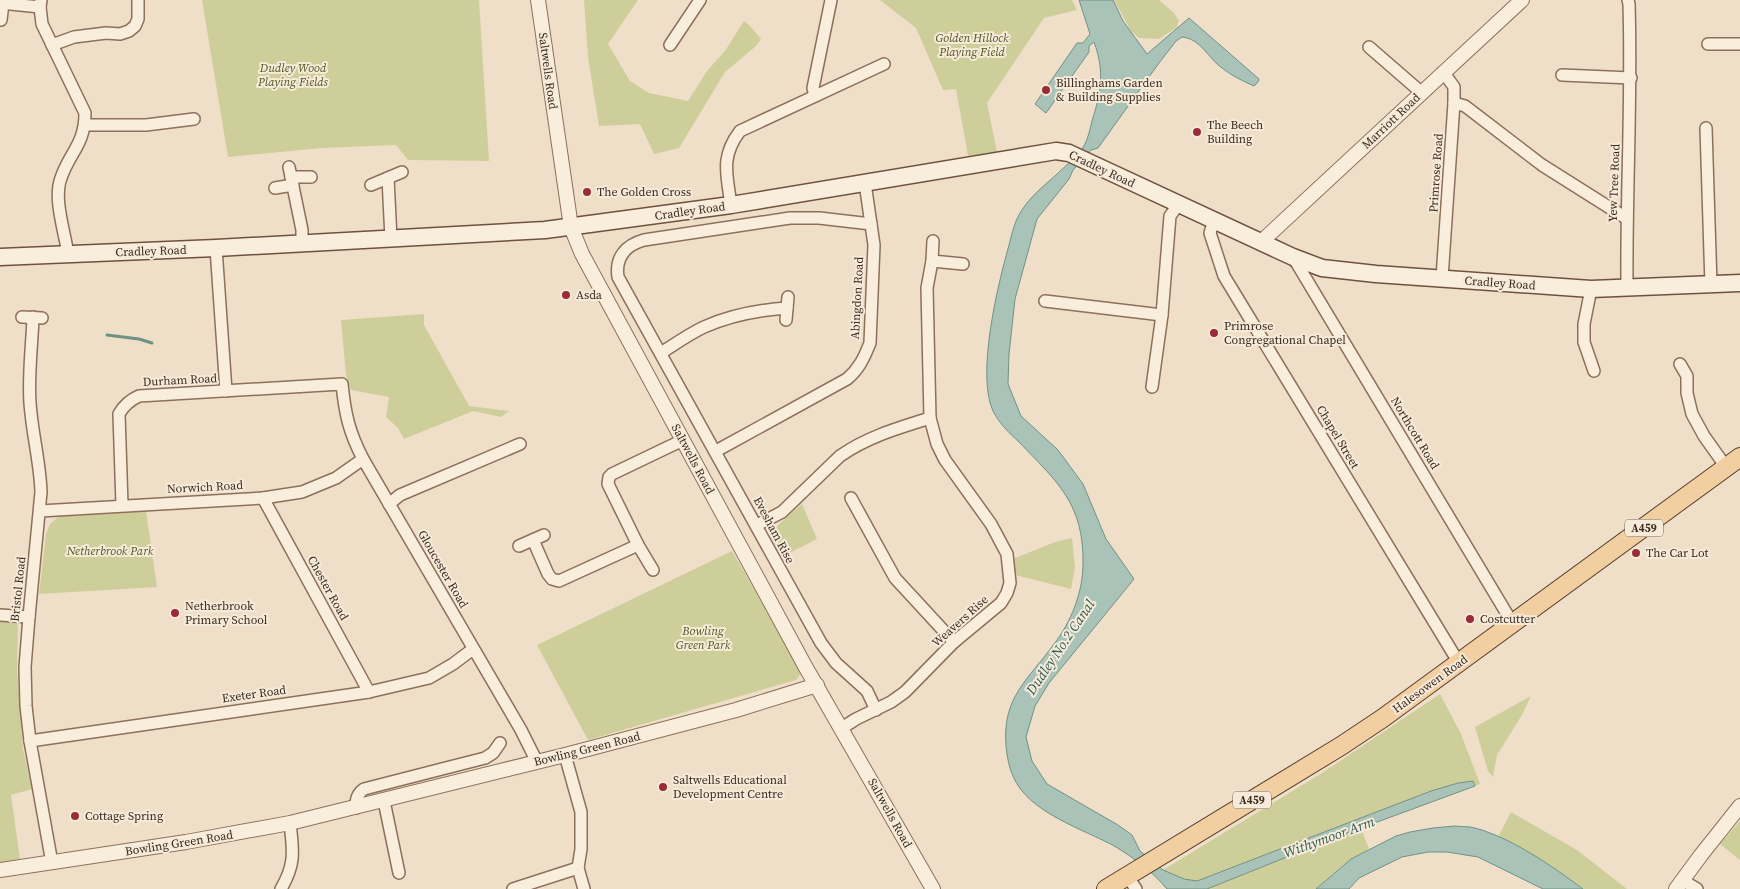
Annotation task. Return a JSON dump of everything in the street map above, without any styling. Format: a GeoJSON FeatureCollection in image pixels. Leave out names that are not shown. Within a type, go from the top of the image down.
{"type":"FeatureCollection","features":[{"type":"Feature","properties":{"kind":"main road","name":"Cradley Road"},"geometry":{"type":"LineString","coordinates":[[0,257],[302,244],[571,228],[731,205],[1056,151],[1069,153],[1178,205],[1293,257],[1322,268],[1376,274],[1590,289],[1740,283]]}},
{"type":"Feature","properties":{"kind":"main road","name":"Halesowen Road"},"geometry":{"type":"LineString","coordinates":[[1106,889],[1133,879],[1163,854],[1342,746],[1513,624],[1733,462]]}},
{"type":"Feature","properties":{"kind":"street"},"geometry":{"type":"LineString","coordinates":[[52,45],[74,37],[106,33],[120,34],[129,31],[135,26],[138,19],[138,0]]}},
{"type":"Feature","properties":{"kind":"street","name":"Saltwells Road"},"geometry":{"type":"LineString","coordinates":[[538,0],[571,228],[586,261],[817,685],[933,889]]}},
{"type":"Feature","properties":{"kind":"street"},"geometry":{"type":"LineString","coordinates":[[670,45],[700,0]]}},
{"type":"Feature","properties":{"kind":"street"},"geometry":{"type":"LineString","coordinates":[[815,96],[813,88],[831,0]]}},
{"type":"Feature","properties":{"kind":"street","name":"Marriott Road"},"geometry":{"type":"LineString","coordinates":[[1261,242],[1522,0]]}},
{"type":"Feature","properties":{"kind":"street","name":"Yew Tree Road"},"geometry":{"type":"LineString","coordinates":[[1627,288],[1626,218],[1631,78],[1630,4],[1628,0]]}},
{"type":"Feature","properties":{"kind":"street"},"geometry":{"type":"LineString","coordinates":[[1,20],[1,3],[40,4],[42,24],[85,113],[85,125],[81,139],[61,178],[59,192],[59,205],[68,255]]}},
{"type":"Feature","properties":{"kind":"street"},"geometry":{"type":"LineString","coordinates":[[1708,44],[1740,44]]}},
{"type":"Feature","properties":{"kind":"street"},"geometry":{"type":"LineString","coordinates":[[1369,47],[1422,93]]}},
{"type":"Feature","properties":{"kind":"street"},"geometry":{"type":"LineString","coordinates":[[731,205],[726,164],[728,151],[740,131],[884,64]]}},
{"type":"Feature","properties":{"kind":"street","name":"Primrose Road"},"geometry":{"type":"LineString","coordinates":[[1442,278],[1454,103],[1454,87],[1444,73]]}},
{"type":"Feature","properties":{"kind":"street"},"geometry":{"type":"LineString","coordinates":[[1562,76],[1631,78]]}},
{"type":"Feature","properties":{"kind":"street"},"geometry":{"type":"LineString","coordinates":[[1454,103],[1465,106],[1542,164],[1626,218]]}},
{"type":"Feature","properties":{"kind":"street"},"geometry":{"type":"LineString","coordinates":[[85,125],[146,125],[194,119]]}},
{"type":"Feature","properties":{"kind":"street"},"geometry":{"type":"LineString","coordinates":[[1706,128],[1711,285]]}},
{"type":"Feature","properties":{"kind":"street"},"geometry":{"type":"LineString","coordinates":[[371,185],[402,172]]}},
{"type":"Feature","properties":{"kind":"street"},"geometry":{"type":"LineString","coordinates":[[276,188],[291,177],[311,177]]}},
{"type":"Feature","properties":{"kind":"street"},"geometry":{"type":"LineString","coordinates":[[291,177],[302,230],[302,244]]}},
{"type":"Feature","properties":{"kind":"street"},"geometry":{"type":"LineString","coordinates":[[388,178],[391,239]]}},
{"type":"Feature","properties":{"kind":"street","name":"Abingdon Road"},"geometry":{"type":"LineString","coordinates":[[716,451],[847,379],[857,370],[865,357],[870,343],[874,246],[865,183]]}},
{"type":"Feature","properties":{"kind":"street"},"geometry":{"type":"LineString","coordinates":[[1152,387],[1162,315],[1170,216],[1178,205]]}},
{"type":"Feature","properties":{"kind":"street","name":"Evesham Rise"},"geometry":{"type":"LineString","coordinates":[[871,224],[819,218],[790,218],[636,242],[626,248],[621,254],[617,269],[618,277],[821,643],[836,663],[867,691],[876,710]]}},
{"type":"Feature","properties":{"kind":"street","name":"Chapel Street"},"geometry":{"type":"LineString","coordinates":[[1214,220],[1210,233],[1224,276],[1459,663]]}},
{"type":"Feature","properties":{"kind":"street","name":"Weavers Rise"},"geometry":{"type":"LineString","coordinates":[[842,728],[905,692],[954,642],[1000,603],[1007,593],[1010,583],[1007,554],[992,524],[945,460],[937,444],[930,418],[927,288],[932,261],[933,241]]}},
{"type":"Feature","properties":{"kind":"street"},"geometry":{"type":"LineString","coordinates":[[216,248],[226,391]]}},
{"type":"Feature","properties":{"kind":"street","name":"Northcott Road"},"geometry":{"type":"LineString","coordinates":[[1293,257],[1513,624]]}},
{"type":"Feature","properties":{"kind":"street"},"geometry":{"type":"LineString","coordinates":[[932,261],[963,264]]}},
{"type":"Feature","properties":{"kind":"street"},"geometry":{"type":"LineString","coordinates":[[1590,289],[1584,324],[1584,342],[1594,371]]}},
{"type":"Feature","properties":{"kind":"street"},"geometry":{"type":"LineString","coordinates":[[1045,301],[1162,315]]}},
{"type":"Feature","properties":{"kind":"street"},"geometry":{"type":"LineString","coordinates":[[661,353],[704,328],[732,316],[788,303],[786,320]]}},
{"type":"Feature","properties":{"kind":"street","name":"Bristol Road"},"geometry":{"type":"LineString","coordinates":[[33,317],[30,384],[33,431],[40,472],[40,511],[25,668],[26,706],[30,740],[52,863]]}},
{"type":"Feature","properties":{"kind":"street"},"geometry":{"type":"LineString","coordinates":[[1680,364],[1687,376],[1687,393],[1692,414],[1704,436],[1733,462]]}},
{"type":"Feature","properties":{"kind":"street","name":"Durham Road"},"geometry":{"type":"LineString","coordinates":[[122,505],[118,420],[123,407],[133,398],[211,390],[226,391],[342,384]]}},
{"type":"Feature","properties":{"kind":"street","name":"Gloucester Road"},"geometry":{"type":"LineString","coordinates":[[342,384],[345,410],[352,436],[363,459],[474,649],[537,762]]}},
{"type":"Feature","properties":{"kind":"street"},"geometry":{"type":"LineString","coordinates":[[757,525],[782,512],[833,462],[851,448],[883,432],[930,418]]}},
{"type":"Feature","properties":{"kind":"street"},"geometry":{"type":"LineString","coordinates":[[652,570],[608,484],[609,477],[683,440]]}},
{"type":"Feature","properties":{"kind":"street"},"geometry":{"type":"LineString","coordinates":[[389,504],[400,495],[520,444]]}},
{"type":"Feature","properties":{"kind":"street","name":"Norwich Road"},"geometry":{"type":"LineString","coordinates":[[40,511],[263,498],[302,492],[336,478],[363,459]]}},
{"type":"Feature","properties":{"kind":"street","name":"Chester Road"},"geometry":{"type":"LineString","coordinates":[[263,498],[368,692]]}},
{"type":"Feature","properties":{"kind":"street"},"geometry":{"type":"LineString","coordinates":[[851,498],[895,578],[954,642]]}},
{"type":"Feature","properties":{"kind":"street"},"geometry":{"type":"LineString","coordinates":[[518,546],[544,535]]}},
{"type":"Feature","properties":{"kind":"street"},"geometry":{"type":"LineString","coordinates":[[532,540],[548,574],[552,579],[559,581],[638,545]]}},
{"type":"Feature","properties":{"kind":"street"},"geometry":{"type":"LineString","coordinates":[[0,615],[29,617]]}},
{"type":"Feature","properties":{"kind":"street","name":"Exeter Road"},"geometry":{"type":"LineString","coordinates":[[30,740],[368,692],[429,678],[474,649]]}},
{"type":"Feature","properties":{"kind":"street","name":"Bowling Green Road"},"geometry":{"type":"LineString","coordinates":[[0,870],[186,842],[290,823],[565,755],[736,710],[817,685]]}},
{"type":"Feature","properties":{"kind":"street"},"geometry":{"type":"LineString","coordinates":[[356,808],[356,800],[359,793],[364,789],[485,758],[493,753],[500,743]]}},
{"type":"Feature","properties":{"kind":"street"},"geometry":{"type":"LineString","coordinates":[[565,755],[580,812],[581,849],[578,868],[584,889]]}},
{"type":"Feature","properties":{"kind":"street"},"geometry":{"type":"LineString","coordinates":[[384,801],[399,873]]}},
{"type":"Feature","properties":{"kind":"street"},"geometry":{"type":"LineString","coordinates":[[1697,889],[1679,885],[1740,806]]}},
{"type":"Feature","properties":{"kind":"street"},"geometry":{"type":"LineString","coordinates":[[281,889],[293,863],[290,823]]}},
{"type":"Feature","properties":{"kind":"street"},"geometry":{"type":"LineString","coordinates":[[513,889],[578,868]]}},
{"type":"Feature","properties":{"kind":"green space","name":"Dudley Wood Playing Fields"},"geometry":{"type":"Polygon","coordinates":[[[202,0],[479,0],[489,161],[408,160],[396,145],[322,148],[228,157],[202,0]]]}},
{"type":"Feature","properties":{"kind":"green space"},"geometry":{"type":"Polygon","coordinates":[[[584,0],[638,0],[608,44],[630,81],[649,93],[688,101],[707,71],[725,51],[744,21],[761,39],[756,46],[725,72],[679,148],[654,154],[640,124],[599,126],[588,57],[584,0]]]}},
{"type":"Feature","properties":{"kind":"green space","name":"Golden Hillock Playing Field"},"geometry":{"type":"Polygon","coordinates":[[[880,0],[1072,0],[1077,10],[1044,18],[987,103],[997,152],[968,156],[956,89],[943,90],[916,28],[880,0]]]}},
{"type":"Feature","properties":{"kind":"green space"},"geometry":{"type":"Polygon","coordinates":[[[1114,0],[1159,0],[1174,13],[1179,21],[1176,28],[1159,39],[1139,38],[1131,31],[1114,0]]]}},
{"type":"Feature","properties":{"kind":"green space"},"geometry":{"type":"Polygon","coordinates":[[[424,314],[424,325],[469,406],[509,411],[501,417],[473,411],[404,439],[398,428],[386,417],[389,397],[351,390],[346,375],[341,320],[424,314]]]}},
{"type":"Feature","properties":{"kind":"green space"},"geometry":{"type":"Polygon","coordinates":[[[802,504],[817,539],[780,558],[771,535],[781,522],[802,504]]]}},
{"type":"Feature","properties":{"kind":"green space","name":"Netherbrook Park"},"geometry":{"type":"Polygon","coordinates":[[[146,511],[157,587],[39,594],[46,534],[50,524],[59,516],[146,511]]]}},
{"type":"Feature","properties":{"kind":"green space"},"geometry":{"type":"Polygon","coordinates":[[[1072,538],[1075,567],[1071,589],[1015,575],[1013,559],[1055,542],[1072,538]]]}},
{"type":"Feature","properties":{"kind":"green space","name":"Bowling Green Park"},"geometry":{"type":"Polygon","coordinates":[[[732,551],[802,672],[796,680],[588,740],[537,645],[732,551]]]}},
{"type":"Feature","properties":{"kind":"green space"},"geometry":{"type":"Polygon","coordinates":[[[0,620],[14,620],[18,625],[17,668],[23,749],[32,789],[11,795],[20,859],[0,863],[0,620]]]}},
{"type":"Feature","properties":{"kind":"green space"},"geometry":{"type":"Polygon","coordinates":[[[1440,694],[1461,734],[1480,784],[1475,786],[1473,781],[1458,783],[1431,791],[1197,881],[1184,879],[1163,870],[1322,773],[1440,694]]]}},
{"type":"Feature","properties":{"kind":"green space"},"geometry":{"type":"Polygon","coordinates":[[[1531,696],[1522,715],[1497,755],[1493,777],[1488,771],[1475,727],[1531,696]]]}},
{"type":"Feature","properties":{"kind":"green space"},"geometry":{"type":"Polygon","coordinates":[[[1511,812],[1577,850],[1627,889],[1583,889],[1540,859],[1498,837],[1511,812]]]}},
{"type":"Feature","properties":{"kind":"green space"},"geometry":{"type":"Polygon","coordinates":[[[1740,821],[1740,860],[1720,844],[1740,821]]]}},
{"type":"Feature","properties":{"kind":"green space"},"geometry":{"type":"Polygon","coordinates":[[[1361,828],[1369,849],[1343,865],[1316,889],[1207,889],[1361,828]]]}},
{"type":"Feature","properties":{"kind":"water"},"geometry":{"type":"Polygon","coordinates":[[[1079,0],[1113,0],[1123,21],[1147,54],[1189,18],[1259,79],[1254,86],[1238,78],[1217,64],[1194,41],[1182,37],[1176,41],[1159,63],[1098,148],[1091,150],[1073,170],[1069,179],[1037,219],[1015,299],[1008,384],[1021,416],[1058,450],[1083,484],[1106,539],[1134,579],[1049,683],[1035,706],[1026,737],[1032,761],[1047,784],[1132,835],[1140,851],[1163,870],[1184,879],[1197,881],[1431,791],[1458,783],[1473,781],[1475,786],[1342,835],[1207,889],[1167,889],[1149,871],[1123,851],[1058,819],[1044,810],[1020,789],[1013,776],[1007,754],[1006,729],[1008,714],[1013,702],[1026,679],[1066,626],[1075,606],[1082,575],[1082,543],[1079,525],[1073,509],[1066,495],[1056,482],[1004,428],[995,415],[988,395],[987,375],[990,329],[1004,262],[1016,221],[1033,196],[1074,158],[1084,146],[1098,101],[1101,73],[1094,42],[1089,46],[1089,52],[1046,113],[1035,104],[1077,43],[1083,43],[1090,34],[1079,0]]]}},
{"type":"Feature","properties":{"kind":"water"},"geometry":{"type":"Polygon","coordinates":[[[1473,827],[1503,839],[1545,862],[1583,889],[1543,889],[1478,857],[1447,852],[1428,852],[1402,857],[1359,878],[1349,889],[1316,889],[1351,859],[1396,836],[1433,828],[1473,827]]]}},
{"type":"Feature","properties":{"kind":"waterway"},"geometry":{"type":"LineString","coordinates":[[107,335],[139,339],[152,343]]}},
{"type":"Feature","properties":{"kind":"place","name":"Billinghams Garden & Building Supplies"},"geometry":{"type":"Point","coordinates":[1046,90]}},
{"type":"Feature","properties":{"kind":"place","name":"The Beech Building"},"geometry":{"type":"Point","coordinates":[1197,132]}},
{"type":"Feature","properties":{"kind":"place","name":"The Golden Cross"},"geometry":{"type":"Point","coordinates":[587,192]}},
{"type":"Feature","properties":{"kind":"place","name":"Asda"},"geometry":{"type":"Point","coordinates":[566,295]}},
{"type":"Feature","properties":{"kind":"place","name":"Primrose Congregational Chapel"},"geometry":{"type":"Point","coordinates":[1214,333]}},
{"type":"Feature","properties":{"kind":"place","name":"The Car Lot"},"geometry":{"type":"Point","coordinates":[1636,553]}},
{"type":"Feature","properties":{"kind":"place","name":"Netherbrook Primary School"},"geometry":{"type":"Point","coordinates":[175,613]}},
{"type":"Feature","properties":{"kind":"place","name":"Costcutter"},"geometry":{"type":"Point","coordinates":[1470,619]}},
{"type":"Feature","properties":{"kind":"place","name":"Saltwells Educational Development Centre"},"geometry":{"type":"Point","coordinates":[663,787]}},
{"type":"Feature","properties":{"kind":"place","name":"Cottage Spring"},"geometry":{"type":"Point","coordinates":[75,816]}},
{"type":"Feature","properties":{"kind":"water label","name":"Dudley No.2 Canal"},"geometry":{"type":"Point","coordinates":[1060,647]}},
{"type":"Feature","properties":{"kind":"water label","name":"Withymoor Arm"},"geometry":{"type":"Point","coordinates":[1329,837]}}]}
